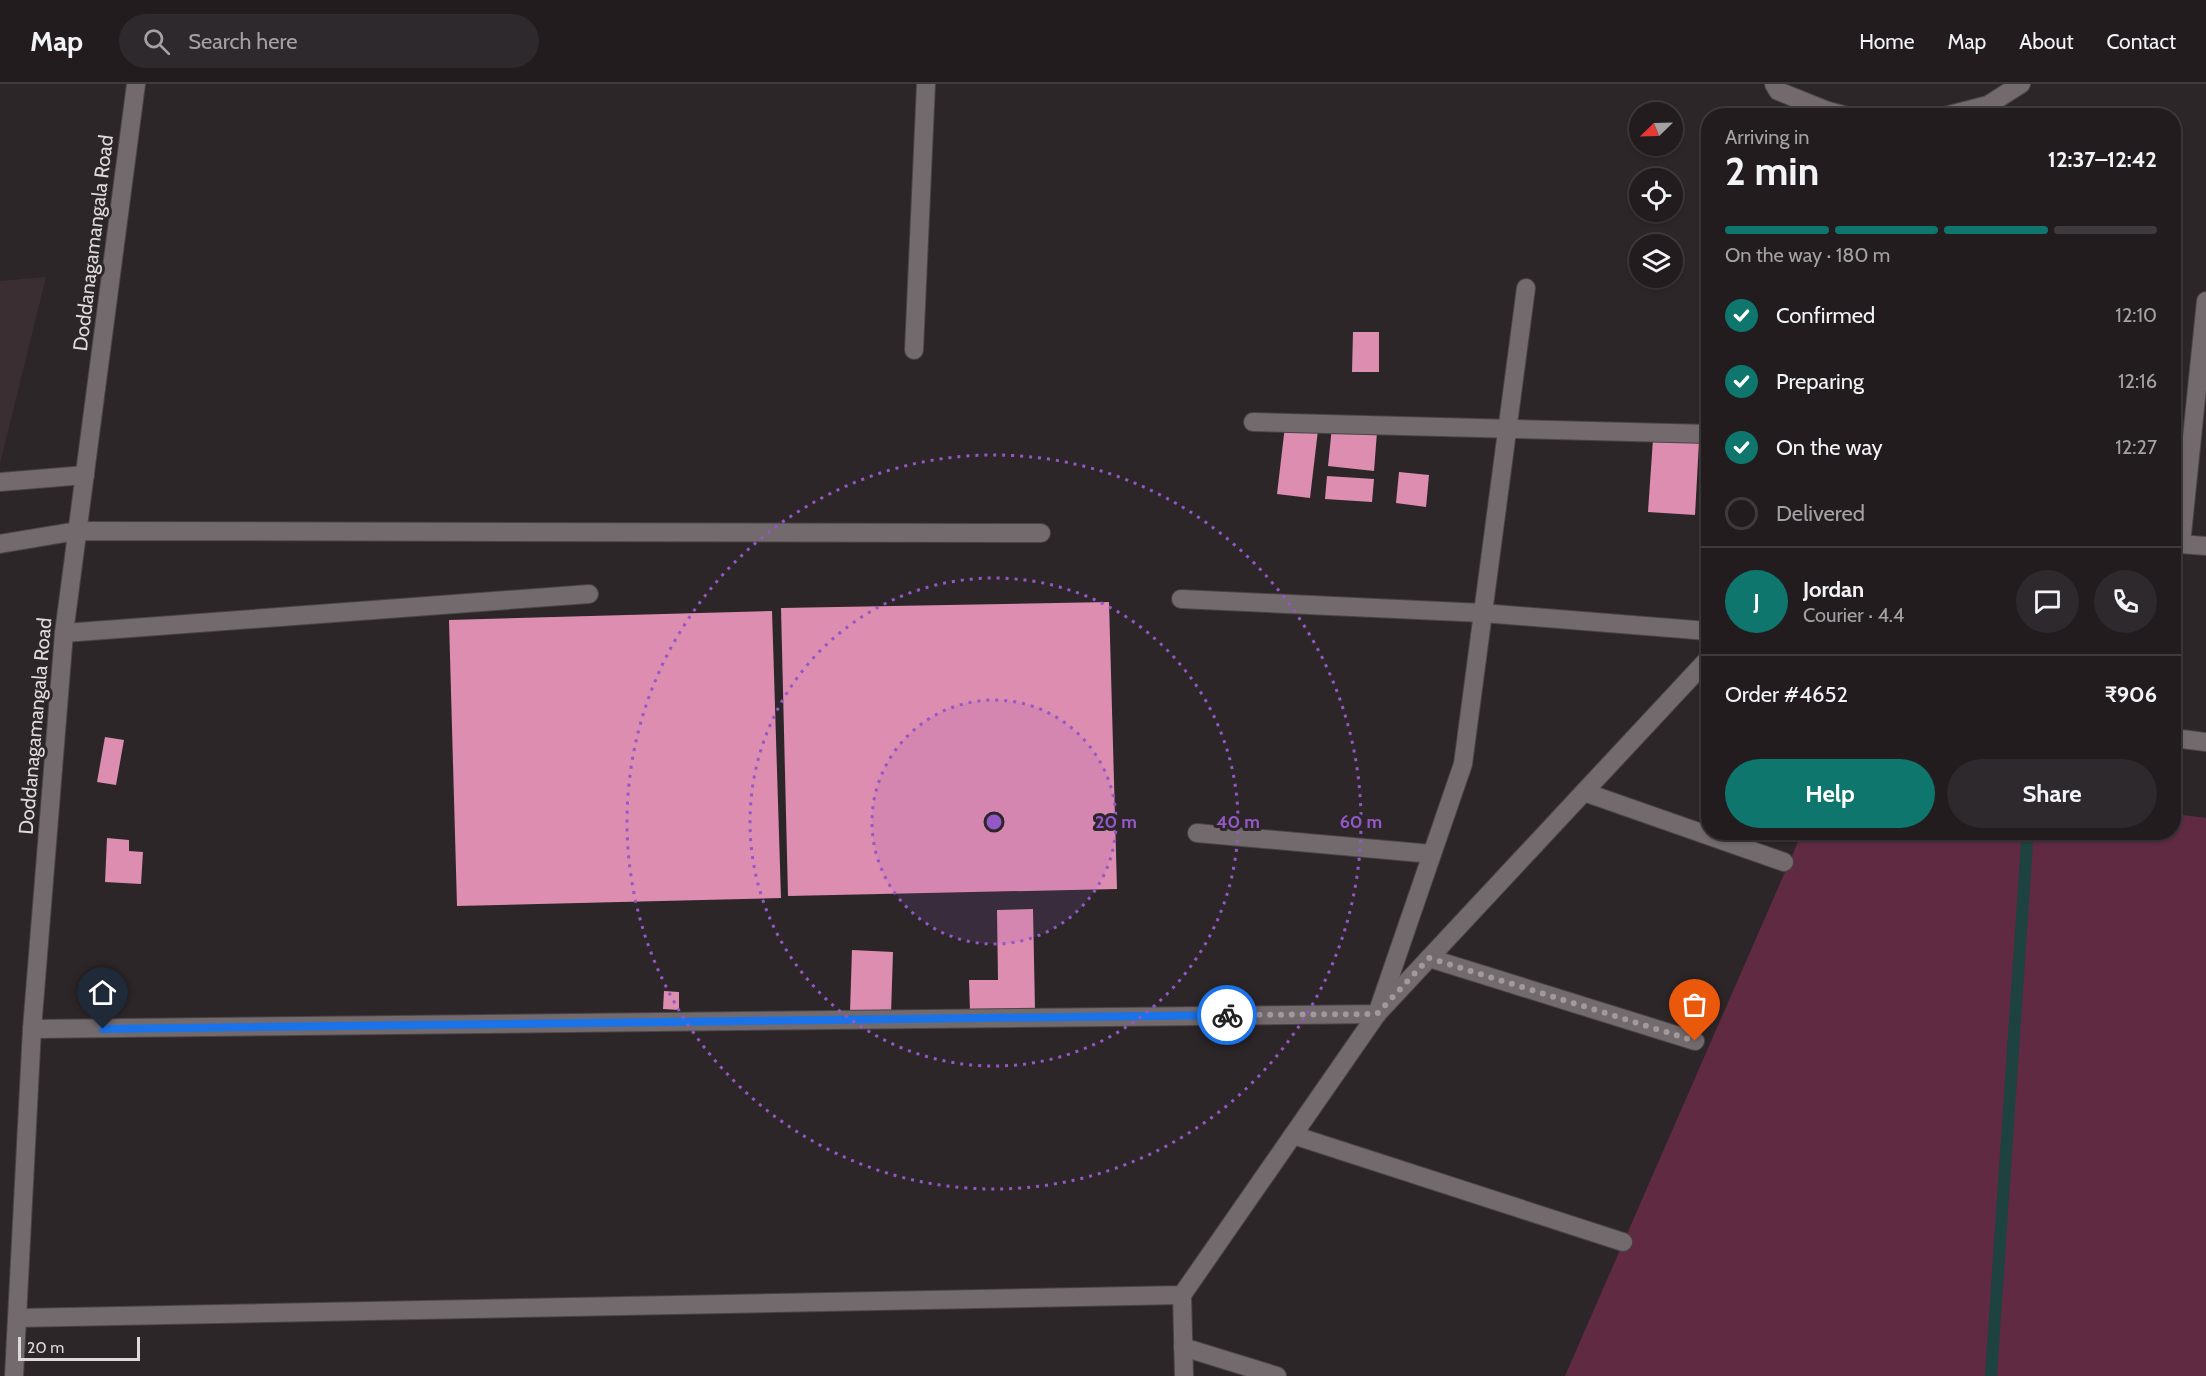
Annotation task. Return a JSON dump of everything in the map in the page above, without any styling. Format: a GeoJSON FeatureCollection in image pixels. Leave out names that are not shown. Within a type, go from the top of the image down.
{"type":"FeatureCollection","features":[{"type":"Feature","properties":{"kind":"street","name":"Doddanagamangala Road"},"geometry":{"type":"LineString","coordinates":[[14,1376],[32,1029],[64,633],[136,84]]}},
{"type":"Feature","properties":{"kind":"street"},"geometry":{"type":"LineString","coordinates":[[914,350],[926,84]]}},
{"type":"Feature","properties":{"kind":"street"},"geometry":{"type":"LineString","coordinates":[[1774,84],[1778,91],[1820,108]]}},
{"type":"Feature","properties":{"kind":"street"},"geometry":{"type":"LineString","coordinates":[[1976,108],[1988,105],[2021,84]]}},
{"type":"Feature","properties":{"kind":"street"},"geometry":{"type":"LineString","coordinates":[[1377,1014],[1463,764],[1526,288]]}},
{"type":"Feature","properties":{"kind":"street"},"geometry":{"type":"LineString","coordinates":[[2181,510],[2206,301]]}},
{"type":"Feature","properties":{"kind":"street"},"geometry":{"type":"LineString","coordinates":[[1253,422],[1701,434]]}},
{"type":"Feature","properties":{"kind":"street"},"geometry":{"type":"LineString","coordinates":[[0,482],[85,475]]}},
{"type":"Feature","properties":{"kind":"street"},"geometry":{"type":"LineString","coordinates":[[0,544],[77,531],[1041,533]]}},
{"type":"Feature","properties":{"kind":"street"},"geometry":{"type":"LineString","coordinates":[[2181,544],[2206,546]]}},
{"type":"Feature","properties":{"kind":"street"},"geometry":{"type":"LineString","coordinates":[[64,633],[589,594]]}},
{"type":"Feature","properties":{"kind":"street"},"geometry":{"type":"LineString","coordinates":[[1181,598],[1484,613],[1701,630]]}},
{"type":"Feature","properties":{"kind":"street"},"geometry":{"type":"LineString","coordinates":[[1184,1376],[1182,1295],[1377,1014],[1701,667]]}},
{"type":"Feature","properties":{"kind":"street"},"geometry":{"type":"LineString","coordinates":[[2181,739],[2206,742]]}},
{"type":"Feature","properties":{"kind":"street"},"geometry":{"type":"LineString","coordinates":[[1584,792],[1701,833]]}},
{"type":"Feature","properties":{"kind":"street"},"geometry":{"type":"LineString","coordinates":[[1197,833],[1432,854]]}},
{"type":"Feature","properties":{"kind":"street"},"geometry":{"type":"LineString","coordinates":[[1721,840],[1784,862]]}},
{"type":"Feature","properties":{"kind":"street"},"geometry":{"type":"LineString","coordinates":[[1429,958],[1695,1041]]}},
{"type":"Feature","properties":{"kind":"street"},"geometry":{"type":"LineString","coordinates":[[32,1029],[1377,1014]]}},
{"type":"Feature","properties":{"kind":"street"},"geometry":{"type":"LineString","coordinates":[[1293,1135],[1623,1242]]}},
{"type":"Feature","properties":{"kind":"street"},"geometry":{"type":"LineString","coordinates":[[17,1318],[1182,1295]]}},
{"type":"Feature","properties":{"kind":"street"},"geometry":{"type":"LineString","coordinates":[[1183,1347],[1277,1376]]}},
{"type":"Feature","properties":{"kind":"shaded area"},"geometry":{"type":"Polygon","coordinates":[[[46,277],[0,463],[0,281],[46,277]]]}},
{"type":"Feature","properties":{"kind":"shaded area"},"geometry":{"type":"Polygon","coordinates":[[[2181,815],[2206,818],[2206,1376],[1565,1376],[1799,840],[2181,840],[2181,815]]]}},
{"type":"Feature","properties":{"kind":"building"},"geometry":{"type":"Polygon","coordinates":[[[1353,332],[1379,332],[1379,372],[1352,372],[1353,332]]]}},
{"type":"Feature","properties":{"kind":"building"},"geometry":{"type":"Polygon","coordinates":[[[1285,426],[1318,430],[1310,498],[1277,494],[1285,426]]]}},
{"type":"Feature","properties":{"kind":"building"},"geometry":{"type":"Polygon","coordinates":[[[1332,427],[1377,432],[1374,471],[1328,466],[1332,427]]]}},
{"type":"Feature","properties":{"kind":"building"},"geometry":{"type":"Polygon","coordinates":[[[1653,439],[1699,442],[1695,515],[1648,512],[1653,439]]]}},
{"type":"Feature","properties":{"kind":"building"},"geometry":{"type":"Polygon","coordinates":[[[1399,472],[1429,475],[1426,507],[1396,503],[1399,472]]]}},
{"type":"Feature","properties":{"kind":"building"},"geometry":{"type":"Polygon","coordinates":[[[1327,476],[1374,479],[1372,502],[1325,499],[1327,476]]]}},
{"type":"Feature","properties":{"kind":"building"},"geometry":{"type":"Polygon","coordinates":[[[1109,602],[1117,889],[788,896],[781,608],[1109,602]]]}},
{"type":"Feature","properties":{"kind":"building"},"geometry":{"type":"Polygon","coordinates":[[[772,611],[781,898],[457,906],[449,620],[772,611]]]}},
{"type":"Feature","properties":{"kind":"building"},"geometry":{"type":"Polygon","coordinates":[[[105,737],[124,740],[116,785],[97,782],[105,737]]]}},
{"type":"Feature","properties":{"kind":"building"},"geometry":{"type":"Polygon","coordinates":[[[107,838],[129,840],[129,851],[143,852],[141,884],[105,882],[107,838]]]}},
{"type":"Feature","properties":{"kind":"building"},"geometry":{"type":"Polygon","coordinates":[[[1033,909],[1035,1010],[970,1011],[969,980],[998,980],[997,910],[1033,909]]]}},
{"type":"Feature","properties":{"kind":"building"},"geometry":{"type":"Polygon","coordinates":[[[852,950],[893,952],[891,1014],[850,1012],[852,950]]]}},
{"type":"Feature","properties":{"kind":"building"},"geometry":{"type":"Polygon","coordinates":[[[664,991],[679,992],[679,1010],[663,1009],[664,991]]]}},
{"type":"Feature","properties":{"kind":"waterway"},"geometry":{"type":"LineString","coordinates":[[1991,1376],[2027,842]]}},
{"type":"Feature","properties":{"kind":"way so far"},"geometry":{"type":"LineString","coordinates":[[1227,1015],[1377,1014],[1429,958],[1695,1041]]}},
{"type":"Feature","properties":{"kind":"route"},"geometry":{"type":"LineString","coordinates":[[103,1029],[1227,1015]]}}]}
